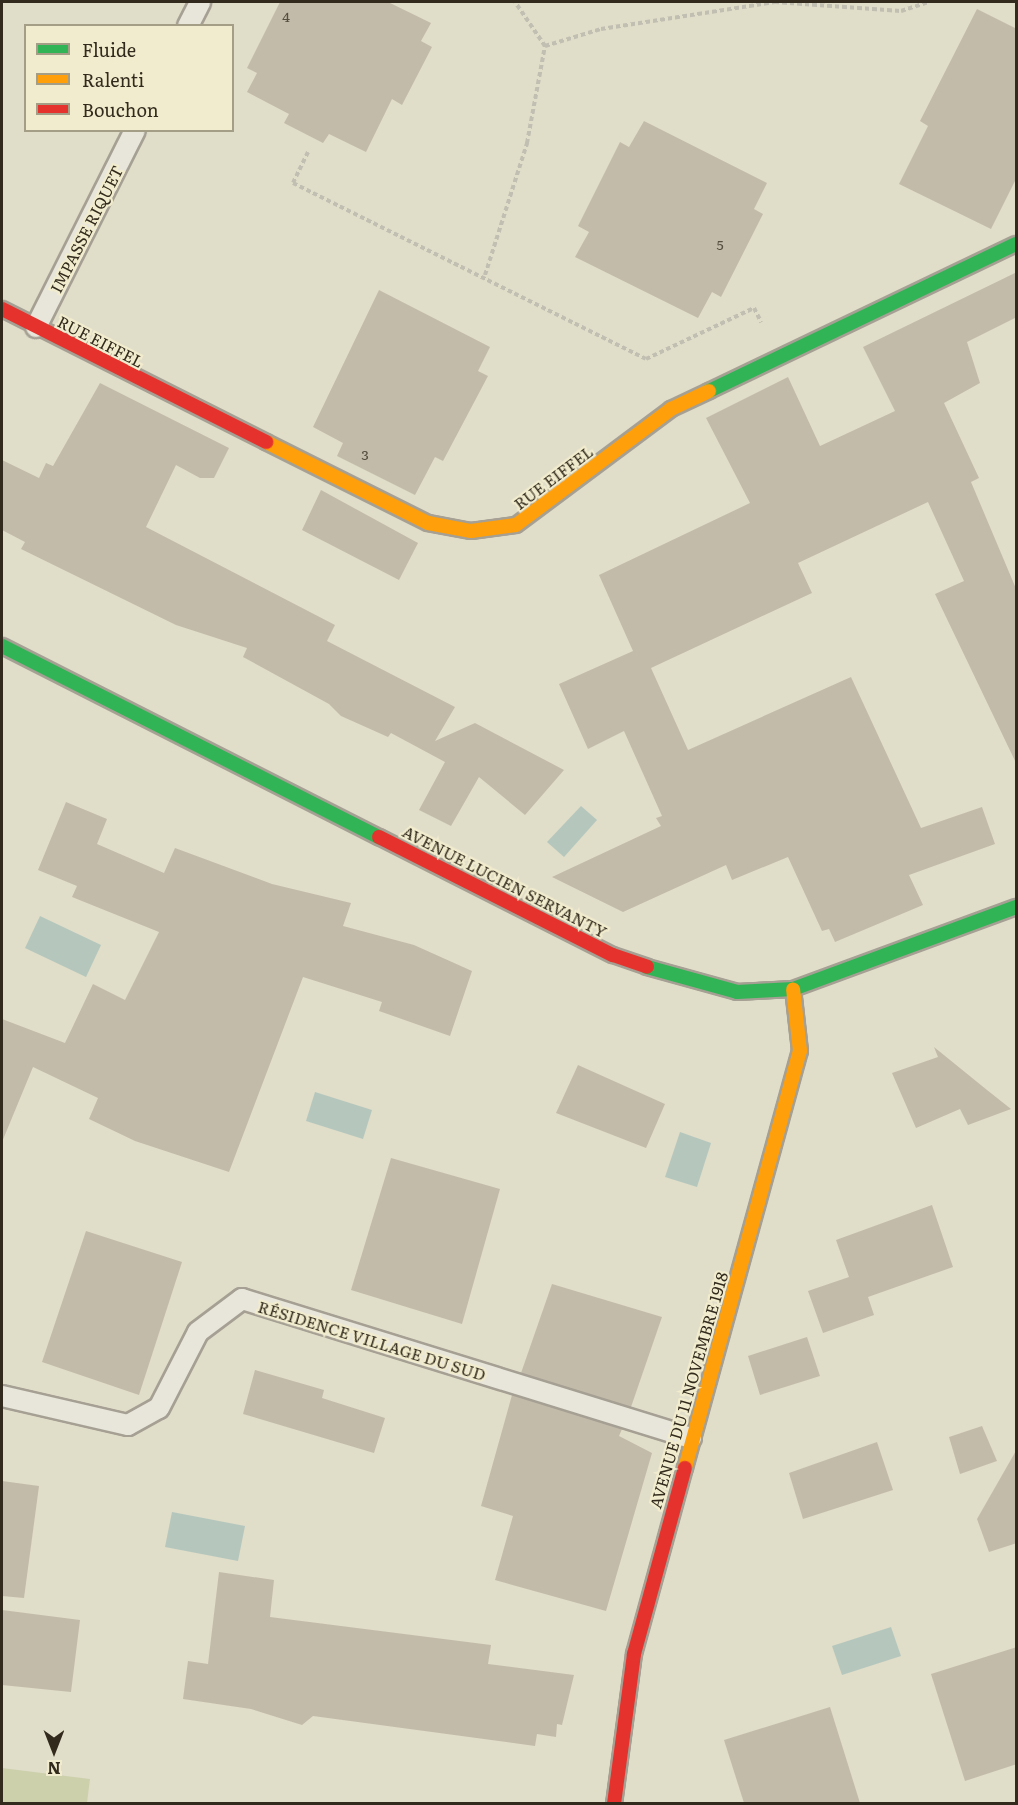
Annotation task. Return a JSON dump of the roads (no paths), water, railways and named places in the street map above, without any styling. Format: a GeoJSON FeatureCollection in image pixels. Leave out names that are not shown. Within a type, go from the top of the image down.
{"type":"FeatureCollection","features":[{"type":"Feature","properties":{"kind":"street","name":"RUE EIFFEL"},"geometry":{"type":"LineString","coordinates":[[2,309],[428,523],[471,531],[516,525],[671,409],[1017,244]]}},
{"type":"Feature","properties":{"kind":"street","name":"AVENUE LUCIEN SERVANTY"},"geometry":{"type":"LineString","coordinates":[[2,646],[613,955],[703,986],[737,992],[793,989],[1017,907]]}},
{"type":"Feature","properties":{"kind":"street","name":"AVENUE DU 11 NOVEMBRE 1918"},"geometry":{"type":"LineString","coordinates":[[614,1803],[634,1654],[691,1438],[800,1051],[793,989]]}},
{"type":"Feature","properties":{"kind":"lane"},"geometry":{"type":"LineString","coordinates":[[189,24],[201,2]]}},
{"type":"Feature","properties":{"kind":"lane","name":"IMPASSE RIQUET"},"geometry":{"type":"LineString","coordinates":[[36,327],[134,132]]}},
{"type":"Feature","properties":{"kind":"lane","name":"RÉSIDENCE VILLAGE DU SUD"},"geometry":{"type":"LineString","coordinates":[[2,1396],[128,1425],[159,1408],[198,1332],[242,1299],[691,1438]]}}]}
